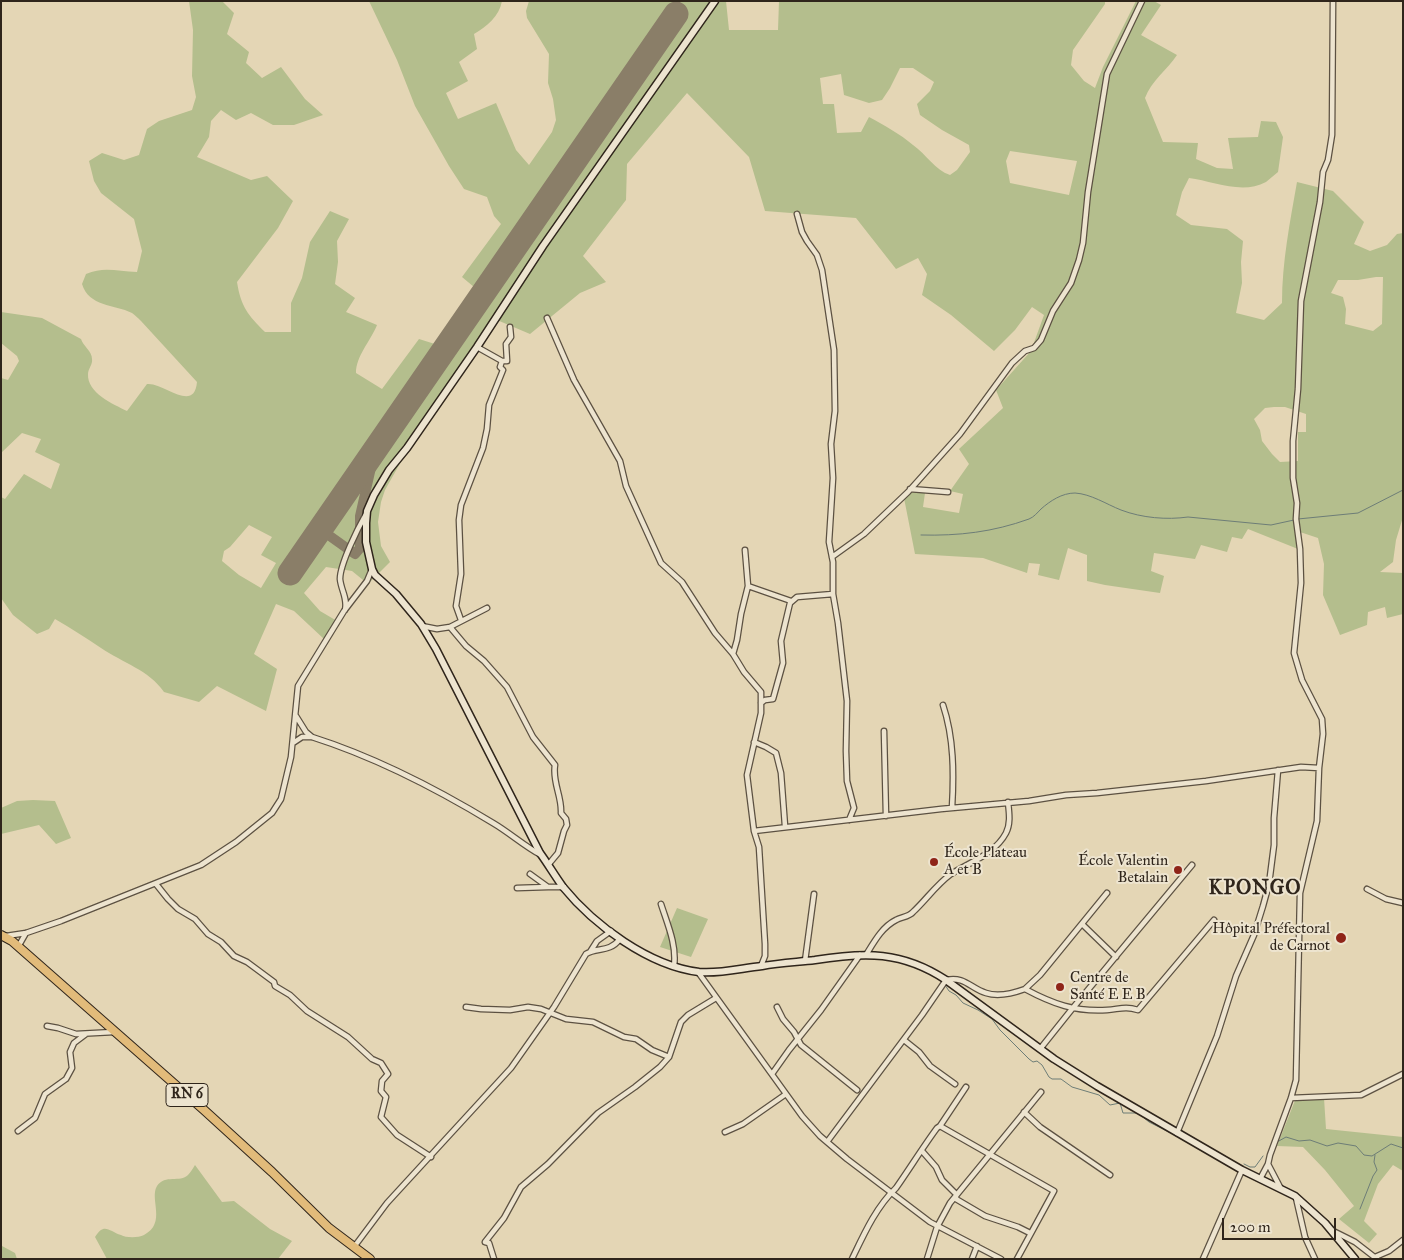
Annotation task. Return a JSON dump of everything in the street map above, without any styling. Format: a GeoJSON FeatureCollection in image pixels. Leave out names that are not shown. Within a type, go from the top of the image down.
{"type":"FeatureCollection","features":[{"type":"Feature","properties":{"kind":"main road"},"geometry":{"type":"LineString","coordinates":[[715,1],[543,246],[477,347],[386,475],[374,495],[368,511],[366,542],[375,575],[396,594],[422,626],[436,649],[548,865],[564,888],[583,908],[620,939],[649,956],[674,966],[698,972],[737,970],[864,955],[882,956],[916,963],[930,969],[944,982],[1040,1049],[1112,1095],[1242,1170],[1295,1196],[1310,1208],[1356,1259]]}},
{"type":"Feature","properties":{"kind":"main road","name":"RN 6"},"geometry":{"type":"LineString","coordinates":[[3,936],[115,1032],[272,1172],[329,1228],[370,1259]]}},
{"type":"Feature","properties":{"kind":"street"},"geometry":{"type":"LineString","coordinates":[[832,557],[864,534],[910,489],[960,434],[1012,363],[1025,352],[1034,348],[1041,340],[1076,271],[1083,243],[1088,192],[1107,74],[1142,1]]}},
{"type":"Feature","properties":{"kind":"street"},"geometry":{"type":"LineString","coordinates":[[1260,1179],[1268,1164],[1274,1142],[1292,1098],[1296,1080],[1300,894],[1317,821],[1319,768],[1323,734],[1322,719],[1302,680],[1294,652],[1301,583],[1300,549],[1296,519],[1298,503],[1293,478],[1293,441],[1298,389],[1301,301],[1320,202],[1323,172],[1328,160],[1332,135],[1333,1]]}},
{"type":"Feature","properties":{"kind":"street"},"geometry":{"type":"LineString","coordinates":[[796,214],[807,242],[818,255],[834,350],[835,411],[831,444],[833,478],[829,542],[832,557],[833,594],[847,701],[846,750],[848,781],[854,808],[849,820]]}},
{"type":"Feature","properties":{"kind":"street"},"geometry":{"type":"LineString","coordinates":[[547,318],[574,380],[620,461],[626,486],[661,562],[682,582],[715,633],[761,692],[761,714],[747,775],[754,831],[759,847],[765,944],[761,966]]}},
{"type":"Feature","properties":{"kind":"street"},"geometry":{"type":"LineString","coordinates":[[502,362],[507,361],[506,344],[511,337],[510,326]]}},
{"type":"Feature","properties":{"kind":"street"},"geometry":{"type":"LineString","coordinates":[[477,347],[502,362]]}},
{"type":"Feature","properties":{"kind":"street"},"geometry":{"type":"LineString","coordinates":[[461,620],[456,606],[461,574],[459,516],[461,505],[483,448],[488,428],[489,405],[503,370],[500,367],[502,362]]}},
{"type":"Feature","properties":{"kind":"street"},"geometry":{"type":"LineString","coordinates":[[910,489],[948,492]]}},
{"type":"Feature","properties":{"kind":"street"},"geometry":{"type":"LineString","coordinates":[[344,611],[346,606],[341,583],[341,569],[360,524],[368,511]]}},
{"type":"Feature","properties":{"kind":"street"},"geometry":{"type":"LineString","coordinates":[[732,654],[737,640],[748,586],[745,550]]}},
{"type":"Feature","properties":{"kind":"street"},"geometry":{"type":"LineString","coordinates":[[3,936],[26,933],[201,865],[236,842],[272,813],[281,799],[293,743],[297,694],[300,682],[344,611],[367,581],[372,569]]}},
{"type":"Feature","properties":{"kind":"street"},"geometry":{"type":"LineString","coordinates":[[748,586],[791,601]]}},
{"type":"Feature","properties":{"kind":"street"},"geometry":{"type":"LineString","coordinates":[[761,703],[765,700],[773,699],[780,678],[783,663],[782,641],[791,601],[797,597],[833,594]]}},
{"type":"Feature","properties":{"kind":"street"},"geometry":{"type":"LineString","coordinates":[[422,626],[437,629],[450,627],[487,608]]}},
{"type":"Feature","properties":{"kind":"street"},"geometry":{"type":"LineString","coordinates":[[450,627],[466,646],[484,661],[506,687],[533,736],[555,765],[555,782],[562,802],[561,813],[568,825],[564,831],[558,853],[548,865]]}},
{"type":"Feature","properties":{"kind":"street"},"geometry":{"type":"LineString","coordinates":[[943,705],[951,738],[952,808]]}},
{"type":"Feature","properties":{"kind":"street"},"geometry":{"type":"LineString","coordinates":[[295,715],[306,732],[312,736],[365,756],[437,792],[494,824],[542,856]]}},
{"type":"Feature","properties":{"kind":"street"},"geometry":{"type":"LineString","coordinates":[[884,731],[886,816]]}},
{"type":"Feature","properties":{"kind":"street"},"geometry":{"type":"LineString","coordinates":[[293,743],[302,737],[312,736]]}},
{"type":"Feature","properties":{"kind":"street"},"geometry":{"type":"LineString","coordinates":[[754,742],[776,753],[781,773],[785,826]]}},
{"type":"Feature","properties":{"kind":"street"},"geometry":{"type":"LineString","coordinates":[[754,831],[785,826],[1206,781],[1302,767],[1319,768]]}},
{"type":"Feature","properties":{"kind":"street"},"geometry":{"type":"LineString","coordinates":[[1177,1133],[1217,1036],[1236,976],[1254,935],[1263,906],[1269,884],[1274,845],[1278,770]]}},
{"type":"Feature","properties":{"kind":"street"},"geometry":{"type":"LineString","coordinates":[[772,1074],[797,1039],[886,927],[898,919],[912,914],[925,898],[948,877],[982,856],[1001,841],[1010,819],[1008,802]]}},
{"type":"Feature","properties":{"kind":"street"},"geometry":{"type":"LineString","coordinates":[[1040,1049],[1192,865]]}},
{"type":"Feature","properties":{"kind":"street"},"geometry":{"type":"LineString","coordinates":[[530,874],[548,887]]}},
{"type":"Feature","properties":{"kind":"street"},"geometry":{"type":"LineString","coordinates":[[156,884],[178,909],[195,919],[208,934],[221,942],[234,956],[253,966],[307,1011],[348,1037],[372,1059],[384,1066],[388,1074],[381,1085],[381,1091],[386,1096],[380,1117],[397,1135],[430,1156]]}},
{"type":"Feature","properties":{"kind":"street"},"geometry":{"type":"LineString","coordinates":[[516,888],[564,888]]}},
{"type":"Feature","properties":{"kind":"street"},"geometry":{"type":"LineString","coordinates":[[1367,890],[1386,899],[1403,903]]}},
{"type":"Feature","properties":{"kind":"street"},"geometry":{"type":"LineString","coordinates":[[827,1142],[904,1040],[944,982],[954,978],[960,979],[987,994],[1013,993],[1025,989],[1040,975],[1107,893]]}},
{"type":"Feature","properties":{"kind":"street"},"geometry":{"type":"LineString","coordinates":[[805,961],[814,894]]}},
{"type":"Feature","properties":{"kind":"street"},"geometry":{"type":"LineString","coordinates":[[661,904],[673,945],[674,966]]}},
{"type":"Feature","properties":{"kind":"street"},"geometry":{"type":"LineString","coordinates":[[1025,989],[1048,1002],[1072,1009],[1108,1010],[1122,1007],[1138,1010],[1214,920]]}},
{"type":"Feature","properties":{"kind":"street"},"geometry":{"type":"LineString","coordinates":[[1082,924],[1116,957]]}},
{"type":"Feature","properties":{"kind":"street"},"geometry":{"type":"LineString","coordinates":[[353,1247],[387,1203],[511,1068],[550,1012],[586,954],[590,952],[597,941],[611,931]]}},
{"type":"Feature","properties":{"kind":"street"},"geometry":{"type":"LineString","coordinates":[[18,947],[26,933]]}},
{"type":"Feature","properties":{"kind":"street"},"geometry":{"type":"LineString","coordinates":[[590,952],[601,951],[620,939]]}},
{"type":"Feature","properties":{"kind":"street"},"geometry":{"type":"LineString","coordinates":[[698,972],[802,1116],[827,1142],[891,1193],[938,1227],[1001,1259]]}},
{"type":"Feature","properties":{"kind":"street"},"geometry":{"type":"LineString","coordinates":[[494,1259],[489,1242],[485,1242],[504,1218],[521,1187],[548,1164],[598,1113],[635,1087],[669,1057],[681,1022],[688,1015],[716,998]]}},
{"type":"Feature","properties":{"kind":"street"},"geometry":{"type":"LineString","coordinates":[[466,1007],[510,1010],[528,1007],[550,1012],[566,1020],[593,1022],[624,1037],[636,1039],[652,1050],[669,1057]]}},
{"type":"Feature","properties":{"kind":"street"},"geometry":{"type":"LineString","coordinates":[[777,1007],[797,1039],[833,1072],[857,1090]]}},
{"type":"Feature","properties":{"kind":"street"},"geometry":{"type":"LineString","coordinates":[[47,1026],[76,1034],[115,1032]]}},
{"type":"Feature","properties":{"kind":"street"},"geometry":{"type":"LineString","coordinates":[[18,1131],[34,1118],[46,1094],[66,1079],[72,1068],[70,1052],[74,1043],[86,1034]]}},
{"type":"Feature","properties":{"kind":"street"},"geometry":{"type":"LineString","coordinates":[[904,1040],[919,1052],[930,1066],[955,1084]]}},
{"type":"Feature","properties":{"kind":"street"},"geometry":{"type":"LineString","coordinates":[[1292,1098],[1362,1094],[1403,1074]]}},
{"type":"Feature","properties":{"kind":"street"},"geometry":{"type":"LineString","coordinates":[[852,1259],[870,1224],[966,1087]]}},
{"type":"Feature","properties":{"kind":"street"},"geometry":{"type":"LineString","coordinates":[[927,1259],[947,1207],[1041,1092]]}},
{"type":"Feature","properties":{"kind":"street"},"geometry":{"type":"LineString","coordinates":[[725,1132],[743,1124],[786,1094]]}},
{"type":"Feature","properties":{"kind":"street"},"geometry":{"type":"LineString","coordinates":[[1024,1112],[1040,1127],[1110,1175]]}},
{"type":"Feature","properties":{"kind":"street"},"geometry":{"type":"LineString","coordinates":[[940,1126],[1054,1191],[1017,1259]]}},
{"type":"Feature","properties":{"kind":"street"},"geometry":{"type":"LineString","coordinates":[[922,1151],[936,1167],[942,1180],[956,1194],[956,1199],[985,1216],[1030,1233]]}},
{"type":"Feature","properties":{"kind":"street"},"geometry":{"type":"LineString","coordinates":[[1268,1164],[1280,1187]]}},
{"type":"Feature","properties":{"kind":"street"},"geometry":{"type":"LineString","coordinates":[[1204,1259],[1242,1170]]}},
{"type":"Feature","properties":{"kind":"street"},"geometry":{"type":"LineString","coordinates":[[1295,1196],[1305,1236],[1315,1259]]}},
{"type":"Feature","properties":{"kind":"street"},"geometry":{"type":"LineString","coordinates":[[1331,1230],[1355,1242],[1376,1258],[1403,1240]]}},
{"type":"Feature","properties":{"kind":"street"},"geometry":{"type":"LineString","coordinates":[[972,1259],[977,1246]]}},
{"type":"Feature","properties":{"kind":"green space"},"geometry":{"type":"Polygon","coordinates":[[[189,1],[222,1],[234,13],[227,34],[249,52],[246,63],[262,78],[281,67],[305,99],[323,115],[294,125],[273,125],[251,113],[236,120],[221,110],[211,121],[209,137],[197,157],[251,180],[267,176],[293,201],[278,228],[237,282],[243,304],[265,332],[291,332],[291,303],[302,278],[310,242],[330,211],[349,219],[337,241],[338,262],[335,284],[355,298],[346,312],[377,325],[358,361],[356,373],[382,389],[419,339],[438,345],[474,287],[462,277],[501,224],[494,216],[487,197],[464,189],[449,166],[415,106],[397,60],[369,1],[502,1],[498,12],[492,20],[474,34],[477,49],[459,62],[468,81],[446,93],[458,119],[496,103],[516,150],[529,165],[552,132],[556,120],[553,99],[548,83],[549,54],[527,18],[526,11],[529,1],[726,1],[729,30],[778,30],[779,1],[1105,1],[1105,4],[1073,50],[1071,65],[1084,81],[1095,88],[1103,67],[1136,1],[1154,1],[1161,5],[1141,35],[1177,55],[1151,86],[1145,98],[1163,142],[1198,143],[1196,159],[1217,168],[1233,169],[1228,138],[1258,137],[1261,121],[1276,122],[1283,137],[1278,172],[1266,182],[1257,186],[1237,187],[1189,178],[1182,192],[1176,215],[1191,225],[1227,229],[1243,241],[1242,283],[1236,313],[1264,320],[1282,303],[1285,257],[1297,182],[1333,191],[1364,222],[1354,244],[1370,251],[1387,245],[1397,234],[1403,233],[1403,517],[1396,540],[1393,562],[1380,572],[1403,573],[1403,614],[1387,618],[1385,607],[1368,612],[1367,625],[1340,635],[1323,595],[1324,564],[1318,538],[1297,531],[1298,549],[1248,529],[1242,539],[1232,537],[1227,552],[1201,545],[1195,559],[1154,553],[1151,571],[1164,576],[1160,593],[1087,581],[1087,555],[1068,548],[1059,580],[1038,575],[1040,564],[1029,563],[1027,573],[983,558],[915,554],[904,498],[910,492],[925,493],[923,507],[959,513],[963,494],[950,491],[969,464],[959,449],[1003,408],[996,390],[1031,351],[1044,315],[1032,307],[1015,330],[994,351],[951,315],[922,295],[927,274],[918,258],[896,269],[856,218],[765,211],[749,157],[687,93],[627,164],[626,200],[583,256],[606,282],[580,293],[530,334],[497,320],[407,451],[385,490],[381,502],[378,522],[381,546],[390,562],[368,584],[352,571],[326,567],[304,593],[320,611],[337,621],[324,639],[294,611],[276,604],[254,654],[277,669],[266,711],[217,686],[199,702],[164,692],[158,684],[143,672],[55,619],[49,629],[37,634],[13,615],[1,598],[1,497],[5,499],[24,474],[51,489],[60,464],[35,452],[41,439],[22,433],[1,453],[1,378],[8,380],[19,361],[17,356],[1,343],[1,312],[42,318],[81,339],[92,356],[92,363],[88,374],[92,387],[102,397],[127,411],[147,384],[162,387],[184,396],[190,396],[195,391],[197,382],[138,318],[125,310],[96,301],[85,291],[82,284],[86,274],[99,270],[137,272],[142,251],[134,219],[101,193],[94,181],[89,161],[102,153],[124,160],[139,155],[147,129],[159,121],[192,110],[196,97],[192,76],[193,30],[189,1]],[[900,68],[882,100],[869,103],[844,95],[841,74],[820,78],[823,104],[834,104],[837,133],[861,132],[869,117],[903,137],[945,173],[950,175],[957,170],[970,152],[969,145],[920,115],[917,104],[930,91],[934,82],[913,68],[900,68]],[[1010,151],[1006,161],[1010,183],[1069,195],[1077,161],[1010,151]],[[1383,277],[1338,280],[1331,293],[1343,297],[1346,309],[1345,324],[1373,331],[1382,324],[1383,277]],[[1274,407],[1265,408],[1254,419],[1260,430],[1262,441],[1280,462],[1298,461],[1298,432],[1306,432],[1306,414],[1285,407],[1274,407]],[[249,525],[230,547],[224,551],[222,561],[239,575],[261,588],[276,563],[261,555],[272,537],[249,525]]]}},
{"type":"Feature","properties":{"kind":"green space"},"geometry":{"type":"Polygon","coordinates":[[[17,801],[55,801],[71,838],[56,844],[39,825],[1,834],[1,808],[17,801]]]}},
{"type":"Feature","properties":{"kind":"green space"},"geometry":{"type":"Polygon","coordinates":[[[677,908],[708,919],[691,957],[660,947],[677,908]]]}},
{"type":"Feature","properties":{"kind":"green space"},"geometry":{"type":"Polygon","coordinates":[[[1296,1098],[1324,1098],[1326,1129],[1403,1137],[1403,1171],[1393,1165],[1378,1184],[1364,1221],[1377,1234],[1369,1243],[1339,1219],[1354,1206],[1325,1170],[1303,1147],[1277,1146],[1296,1098]]]}},
{"type":"Feature","properties":{"kind":"green space"},"geometry":{"type":"Polygon","coordinates":[[[195,1165],[222,1202],[234,1201],[270,1229],[292,1241],[278,1259],[107,1259],[95,1237],[98,1232],[107,1229],[126,1237],[144,1235],[155,1224],[155,1191],[157,1186],[164,1180],[185,1177],[195,1165]]]}},
{"type":"Feature","properties":{"kind":"green space"},"geometry":{"type":"Polygon","coordinates":[[[2,1246],[15,1253],[17,1259],[1,1259],[2,1246]]]}},
{"type":"Feature","properties":{"kind":"waterway"},"geometry":{"type":"LineString","coordinates":[[1298,519],[1358,513],[1403,490]]}},
{"type":"Feature","properties":{"kind":"waterway"},"geometry":{"type":"LineString","coordinates":[[921,535],[962,534],[1002,527],[1029,519],[1056,498],[1065,494],[1075,493],[1093,497],[1129,513],[1154,518],[1188,517],[1271,525],[1294,520]]}},
{"type":"Feature","properties":{"kind":"waterway"},"geometry":{"type":"LineString","coordinates":[[945,985],[963,1003],[992,1019],[1000,1030],[1029,1059],[1033,1062],[1037,1061],[1042,1065],[1052,1079],[1061,1079],[1072,1087],[1099,1095],[1110,1105],[1120,1103],[1123,1113],[1138,1113],[1149,1122],[1183,1139]]}},
{"type":"Feature","properties":{"kind":"waterway"},"geometry":{"type":"LineString","coordinates":[[1277,1142],[1286,1137],[1299,1141],[1310,1140],[1327,1146],[1338,1143],[1356,1146],[1364,1155],[1372,1156],[1391,1144],[1403,1148]]}},
{"type":"Feature","properties":{"kind":"waterway"},"geometry":{"type":"LineString","coordinates":[[1360,1209],[1377,1170],[1374,1162],[1375,1155]]}},
{"type":"Feature","properties":{"kind":"waterway"},"geometry":{"type":"LineString","coordinates":[[1244,1164],[1255,1167],[1263,1156]]}},
{"type":"Feature","properties":{"kind":"taxiway"},"geometry":{"type":"LineString","coordinates":[[320,529],[355,554],[360,548],[360,516],[375,450]]}},
{"type":"Feature","properties":{"kind":"runway"},"geometry":{"type":"LineString","coordinates":[[290,573],[676,14]]}},
{"type":"Feature","properties":{"kind":"place","name":"École Plateau A et B"},"geometry":{"type":"Point","coordinates":[934,862]}},
{"type":"Feature","properties":{"kind":"place","name":"École Valentin Betalain"},"geometry":{"type":"Point","coordinates":[1178,870]}},
{"type":"Feature","properties":{"kind":"place","name":"Hôpital Préfectoral de Carnot"},"geometry":{"type":"Point","coordinates":[1341,938]}},
{"type":"Feature","properties":{"kind":"place","name":"Centre de Santé E E B"},"geometry":{"type":"Point","coordinates":[1060,987]}},
{"type":"Feature","properties":{"kind":"district","name":"KPONGO"},"geometry":{"type":"Point","coordinates":[1255,889]}}]}
